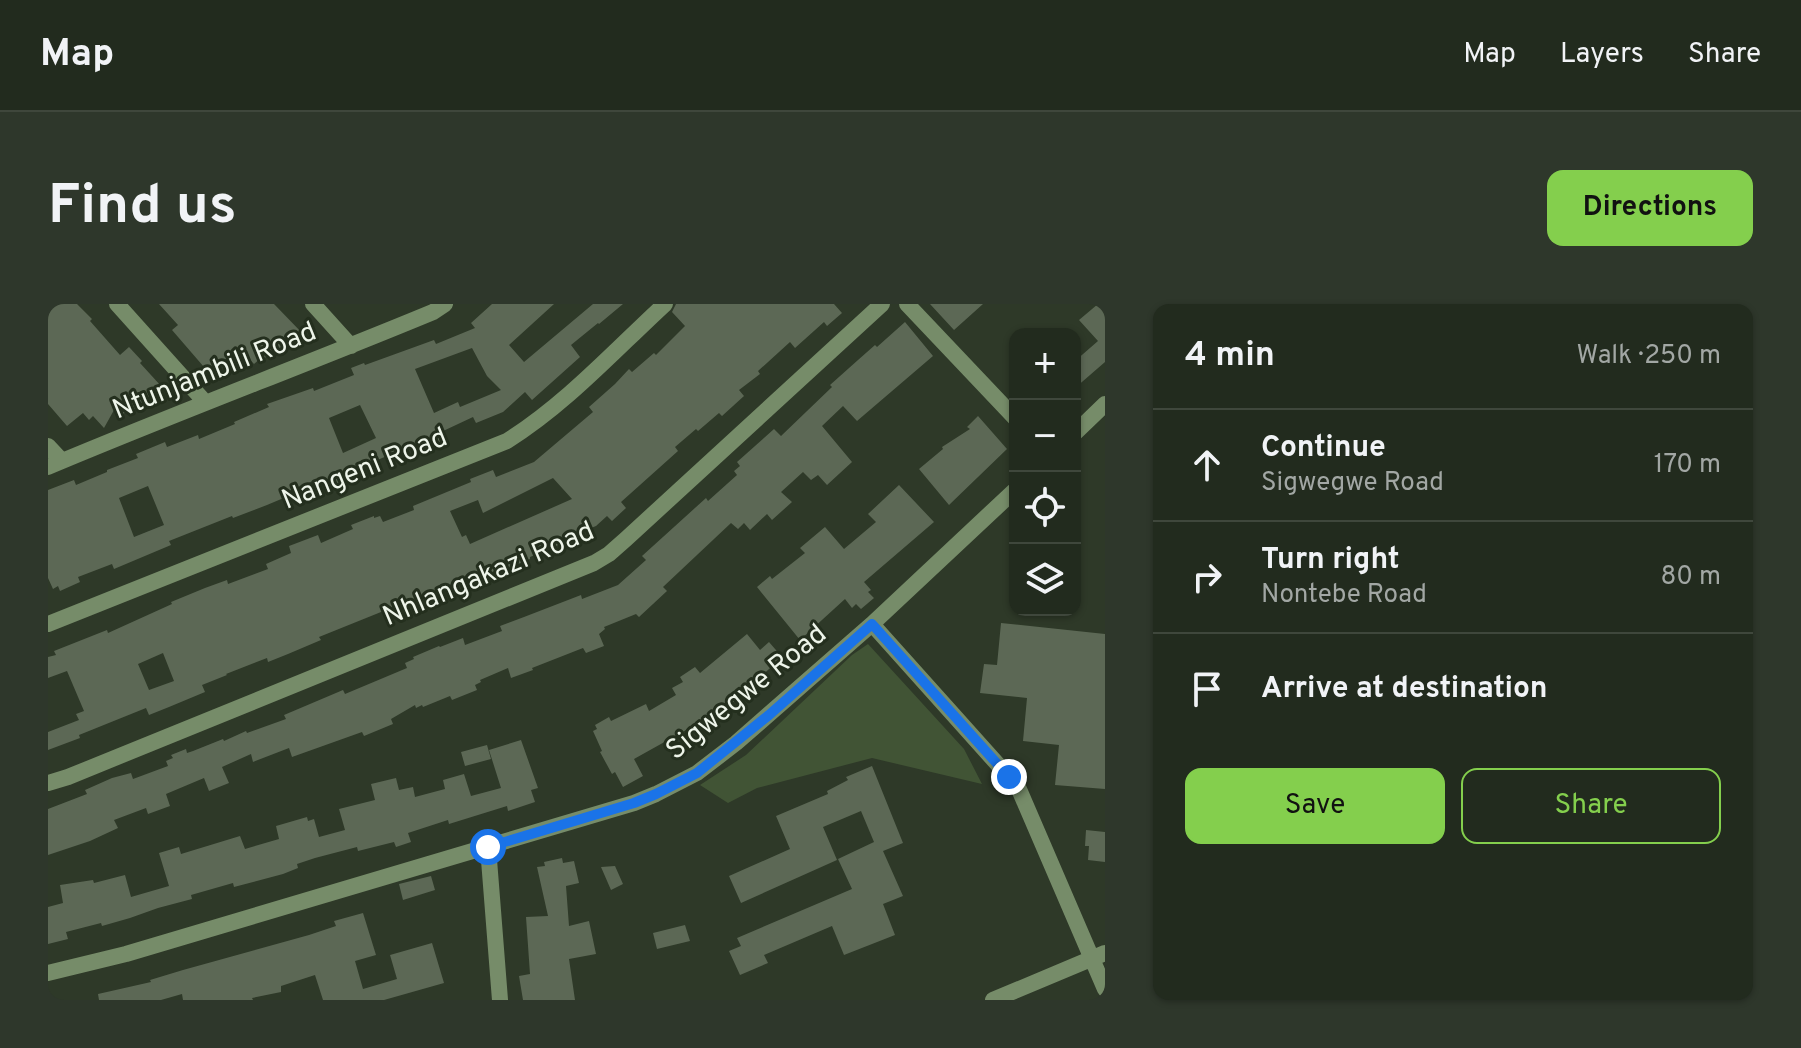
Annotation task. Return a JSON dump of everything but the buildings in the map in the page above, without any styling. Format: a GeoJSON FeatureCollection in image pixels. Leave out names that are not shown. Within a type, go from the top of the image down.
{"type":"FeatureCollection","features":[{"type":"Feature","properties":{"kind":"street"},"geometry":{"type":"LineString","coordinates":[[117,304],[205,402]]}},
{"type":"Feature","properties":{"kind":"street"},"geometry":{"type":"LineString","coordinates":[[313,304],[351,346]]}},
{"type":"Feature","properties":{"kind":"street","name":"Ntunjambili Road"},"geometry":{"type":"LineString","coordinates":[[55,464],[351,346],[433,312],[445,304]]}},
{"type":"Feature","properties":{"kind":"street","name":"Nangeni Road"},"geometry":{"type":"LineString","coordinates":[[48,624],[507,441],[554,407],[665,304]]}},
{"type":"Feature","properties":{"kind":"street","name":"Nhlangakazi Road"},"geometry":{"type":"LineString","coordinates":[[48,783],[594,563],[626,539],[882,304]]}},
{"type":"Feature","properties":{"kind":"street"},"geometry":{"type":"LineString","coordinates":[[907,304],[1009,412]]}},
{"type":"Feature","properties":{"kind":"street"},"geometry":{"type":"LineString","coordinates":[[1081,427],[1105,404]]}},
{"type":"Feature","properties":{"kind":"street"},"geometry":{"type":"LineString","coordinates":[[48,446],[55,464]]}},
{"type":"Feature","properties":{"kind":"street","name":"Sigwegwe Road"},"geometry":{"type":"LineString","coordinates":[[48,973],[126,954],[656,794],[697,773],[747,733],[872,624],[1009,496]]}},
{"type":"Feature","properties":{"kind":"street"},"geometry":{"type":"LineString","coordinates":[[872,624],[1018,787],[1099,956],[1105,989]]}},
{"type":"Feature","properties":{"kind":"street"},"geometry":{"type":"LineString","coordinates":[[488,847],[500,1000]]}},
{"type":"Feature","properties":{"kind":"street"},"geometry":{"type":"LineString","coordinates":[[993,1000],[1099,956]]}},
{"type":"Feature","properties":{"kind":"green space"},"geometry":{"type":"Polygon","coordinates":[[[868,644],[964,749],[982,784],[872,758],[757,788],[728,803],[700,785],[746,755],[852,655],[868,644]]]}},
{"type":"Feature","properties":{"kind":"route"},"geometry":{"type":"LineString","coordinates":[[488,847],[634,803],[697,773],[769,715],[872,624],[1009,777]]}}]}
